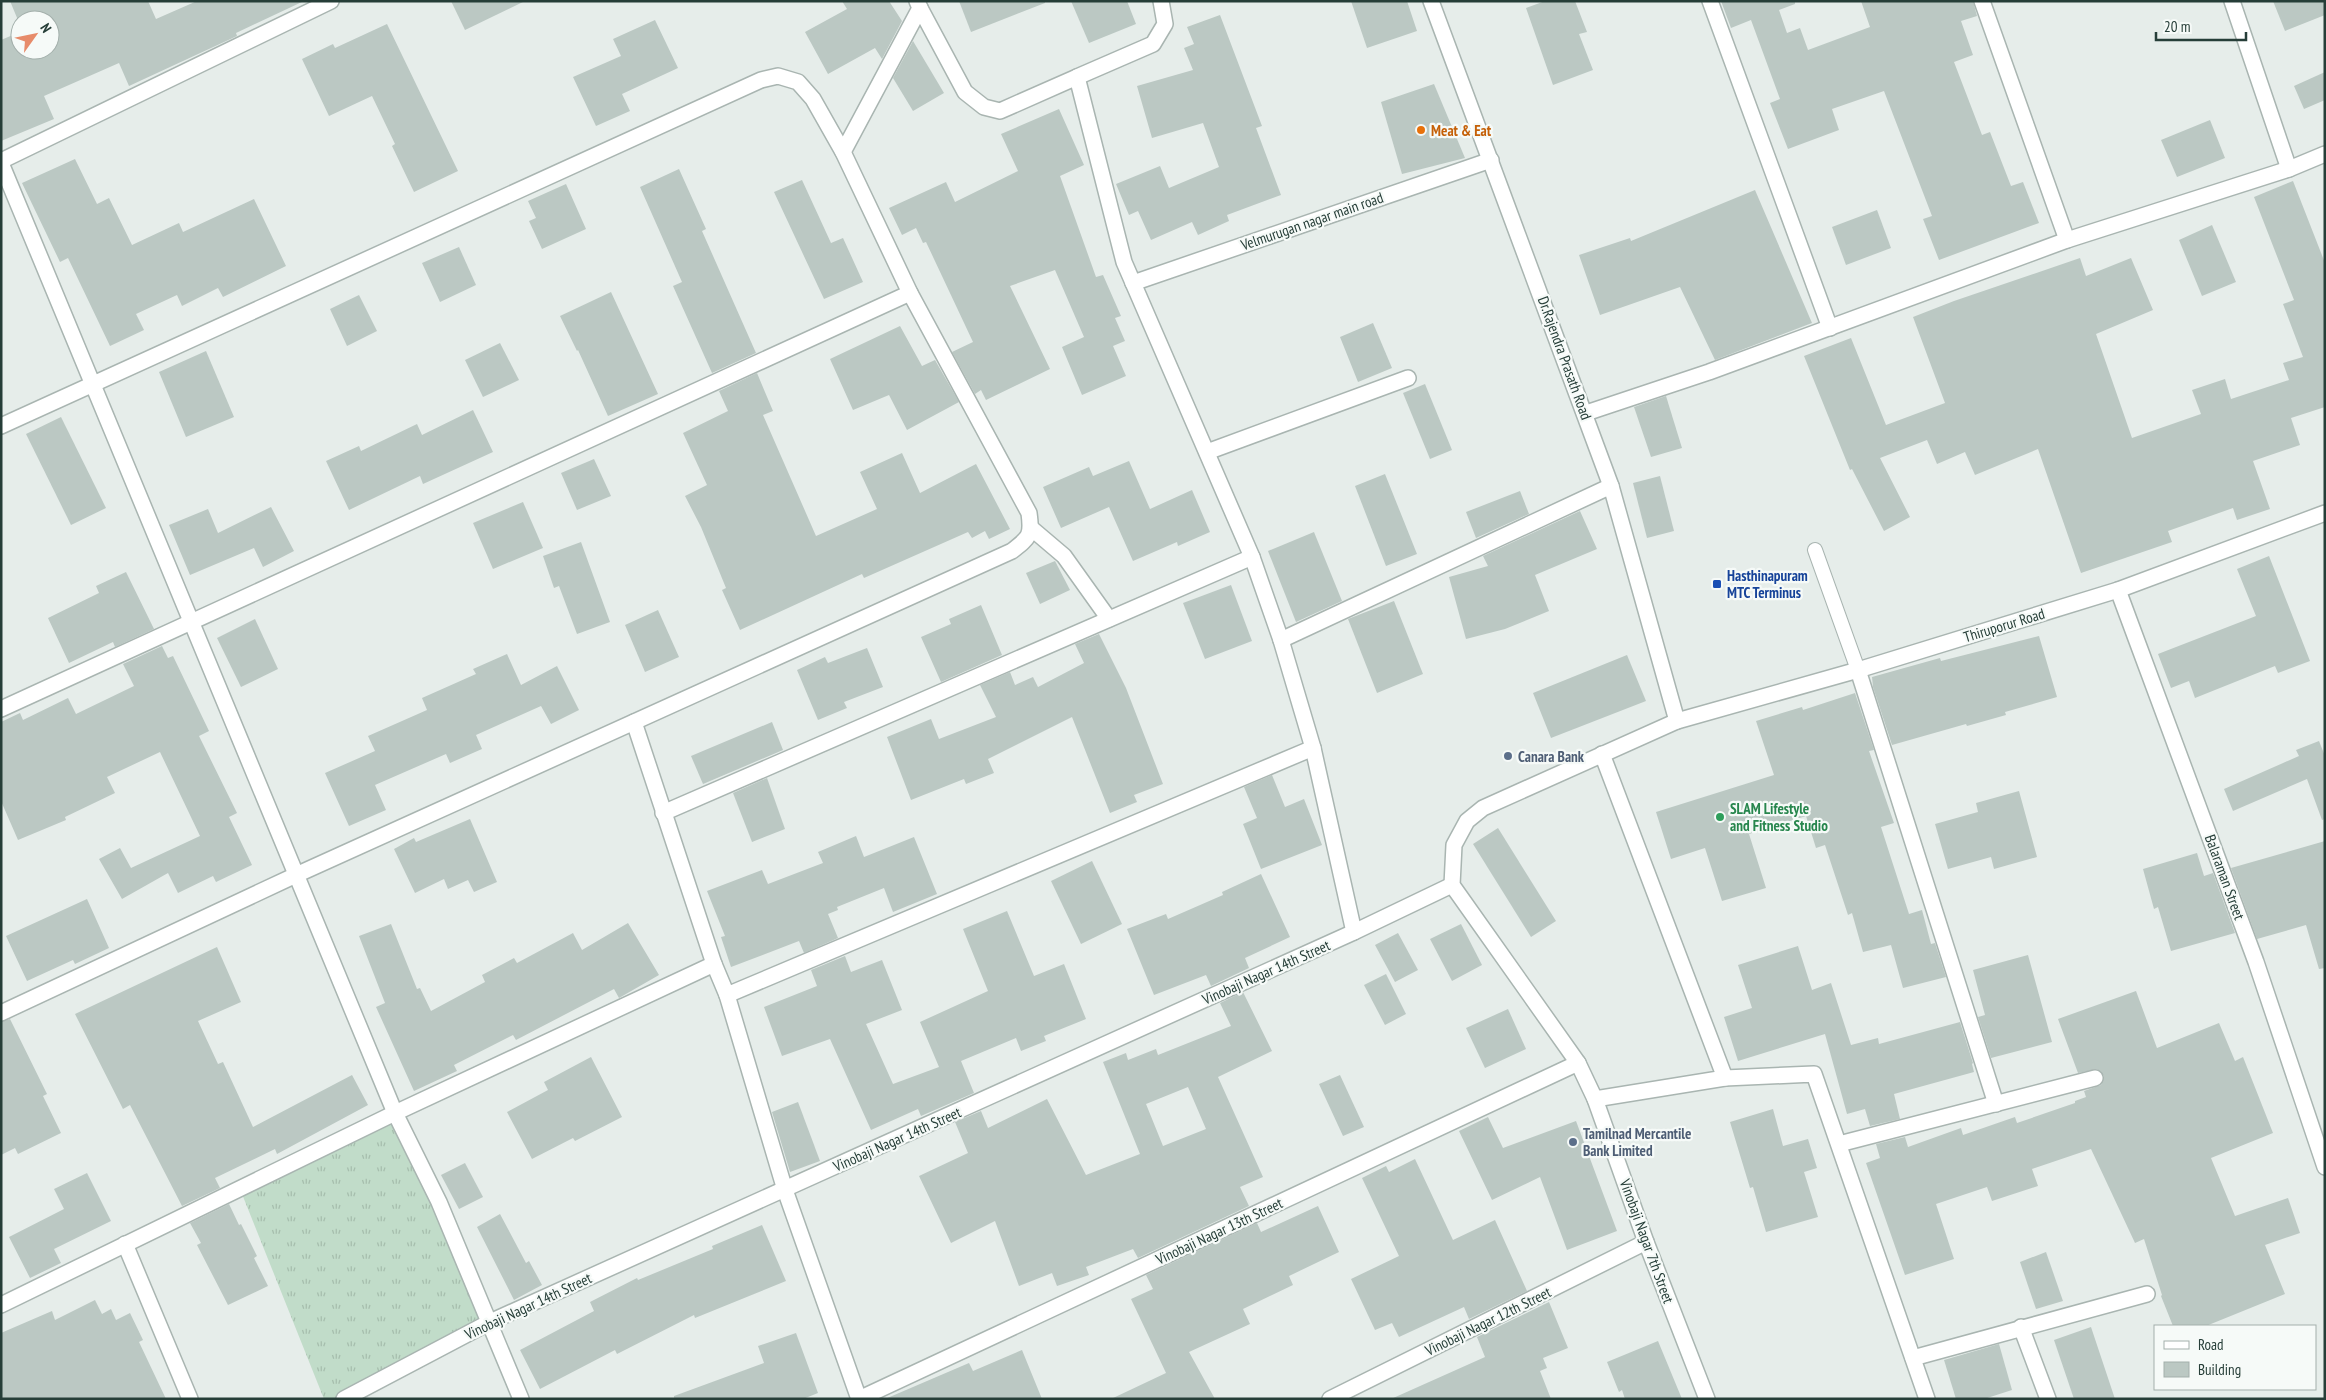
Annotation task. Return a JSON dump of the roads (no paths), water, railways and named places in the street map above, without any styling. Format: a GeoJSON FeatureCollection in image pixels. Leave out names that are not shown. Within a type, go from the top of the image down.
{"type":"FeatureCollection","features":[{"type":"Feature","properties":{"kind":"street"},"geometry":{"type":"LineString","coordinates":[[331,1],[1,162],[395,1113],[439,1202],[521,1399]]}},
{"type":"Feature","properties":{"kind":"street"},"geometry":{"type":"LineString","coordinates":[[918,5],[966,92],[984,107],[1000,111],[1154,44],[1165,24],[1161,1]]}},
{"type":"Feature","properties":{"kind":"street","name":"Dr.Rajendra Prasath Road"},"geometry":{"type":"LineString","coordinates":[[1432,1],[1586,413],[1611,486],[1677,721]]}},
{"type":"Feature","properties":{"kind":"street"},"geometry":{"type":"LineString","coordinates":[[1710,1],[1830,328]]}},
{"type":"Feature","properties":{"kind":"street"},"geometry":{"type":"LineString","coordinates":[[1982,1],[2067,240]]}},
{"type":"Feature","properties":{"kind":"street"},"geometry":{"type":"LineString","coordinates":[[2232,1],[2290,169]]}},
{"type":"Feature","properties":{"kind":"street"},"geometry":{"type":"LineString","coordinates":[[843,152],[918,5]]}},
{"type":"Feature","properties":{"kind":"street"},"geometry":{"type":"LineString","coordinates":[[1,426],[92,382],[761,80],[778,76],[798,82],[813,99],[843,152],[910,293],[1029,512],[1031,528],[1028,539],[1012,551],[296,875],[1,1014]]}},
{"type":"Feature","properties":{"kind":"street"},"geometry":{"type":"LineString","coordinates":[[1077,77],[1124,262],[1252,557],[1281,640],[1313,748],[1354,932]]}},
{"type":"Feature","properties":{"kind":"street"},"geometry":{"type":"LineString","coordinates":[[1586,413],[1709,372],[2067,240],[2290,169],[2325,154]]}},
{"type":"Feature","properties":{"kind":"street","name":"Velmurugan nagar main road"},"geometry":{"type":"LineString","coordinates":[[1134,283],[1491,160]]}},
{"type":"Feature","properties":{"kind":"street"},"geometry":{"type":"LineString","coordinates":[[1,709],[910,293]]}},
{"type":"Feature","properties":{"kind":"street"},"geometry":{"type":"LineString","coordinates":[[1206,452],[1408,378]]}},
{"type":"Feature","properties":{"kind":"street"},"geometry":{"type":"LineString","coordinates":[[1281,640],[1611,486]]}},
{"type":"Feature","properties":{"kind":"street","name":"Thiruporur Road"},"geometry":{"type":"LineString","coordinates":[[1452,885],[1454,845],[1467,821],[1483,808],[1677,721],[1858,670],[2118,590],[2325,513]]}},
{"type":"Feature","properties":{"kind":"street"},"geometry":{"type":"LineString","coordinates":[[1031,528],[1064,556],[1109,619]]}},
{"type":"Feature","properties":{"kind":"street"},"geometry":{"type":"LineString","coordinates":[[663,813],[1252,557]]}},
{"type":"Feature","properties":{"kind":"street","name":"Balaraman Street"},"geometry":{"type":"LineString","coordinates":[[2118,590],[2256,962],[2325,1167]]}},
{"type":"Feature","properties":{"kind":"street"},"geometry":{"type":"LineString","coordinates":[[1858,670],[1996,1104]]}},
{"type":"Feature","properties":{"kind":"street"},"geometry":{"type":"LineString","coordinates":[[634,722],[714,964],[728,995],[785,1190],[859,1399]]}},
{"type":"Feature","properties":{"kind":"street"},"geometry":{"type":"LineString","coordinates":[[728,995],[1313,748]]}},
{"type":"Feature","properties":{"kind":"street"},"geometry":{"type":"LineString","coordinates":[[1602,754],[1725,1078]]}},
{"type":"Feature","properties":{"kind":"street","name":"Vinobaji Nagar 14th Street"},"geometry":{"type":"LineString","coordinates":[[344,1399],[490,1322],[1354,932],[1452,885]]}},
{"type":"Feature","properties":{"kind":"street","name":"Vinobaji Nagar 7th Street"},"geometry":{"type":"LineString","coordinates":[[1452,885],[1578,1063],[1595,1099],[1646,1242],[1707,1399]]}},
{"type":"Feature","properties":{"kind":"street"},"geometry":{"type":"LineString","coordinates":[[1,1305],[395,1113],[714,964]]}},
{"type":"Feature","properties":{"kind":"street","name":"Vinobaji Nagar 13th Street"},"geometry":{"type":"LineString","coordinates":[[859,1399],[1578,1063]]}},
{"type":"Feature","properties":{"kind":"street"},"geometry":{"type":"LineString","coordinates":[[1595,1099],[1725,1078],[1814,1074],[1927,1399]]}},
{"type":"Feature","properties":{"kind":"street"},"geometry":{"type":"LineString","coordinates":[[1839,1144],[2096,1078]]}},
{"type":"Feature","properties":{"kind":"street","name":"Vinobaji Nagar 12th Street"},"geometry":{"type":"LineString","coordinates":[[1330,1399],[1646,1242]]}},
{"type":"Feature","properties":{"kind":"street"},"geometry":{"type":"LineString","coordinates":[[125,1244],[190,1399]]}},
{"type":"Feature","properties":{"kind":"street"},"geometry":{"type":"LineString","coordinates":[[1913,1358],[2147,1294]]}},
{"type":"Feature","properties":{"kind":"street"},"geometry":{"type":"LineString","coordinates":[[2022,1327],[2048,1399]]}},
{"type":"Feature","properties":{"kind":"lane"},"geometry":{"type":"LineString","coordinates":[[1815,550],[1858,670]]}},
{"type":"Feature","properties":{"kind":"place","name":"Meat & Eat"},"geometry":{"type":"Point","coordinates":[1421,130]}},
{"type":"Feature","properties":{"kind":"place","name":"Hasthinapuram MTC Terminus"},"geometry":{"type":"Point","coordinates":[1717,584]}},
{"type":"Feature","properties":{"kind":"place","name":"Canara Bank"},"geometry":{"type":"Point","coordinates":[1508,756]}},
{"type":"Feature","properties":{"kind":"place","name":"SLAM Lifestyle and Fitness Studio"},"geometry":{"type":"Point","coordinates":[1720,817]}},
{"type":"Feature","properties":{"kind":"place","name":"Tamilnad Mercantile Bank Limited"},"geometry":{"type":"Point","coordinates":[1573,1142]}}]}
